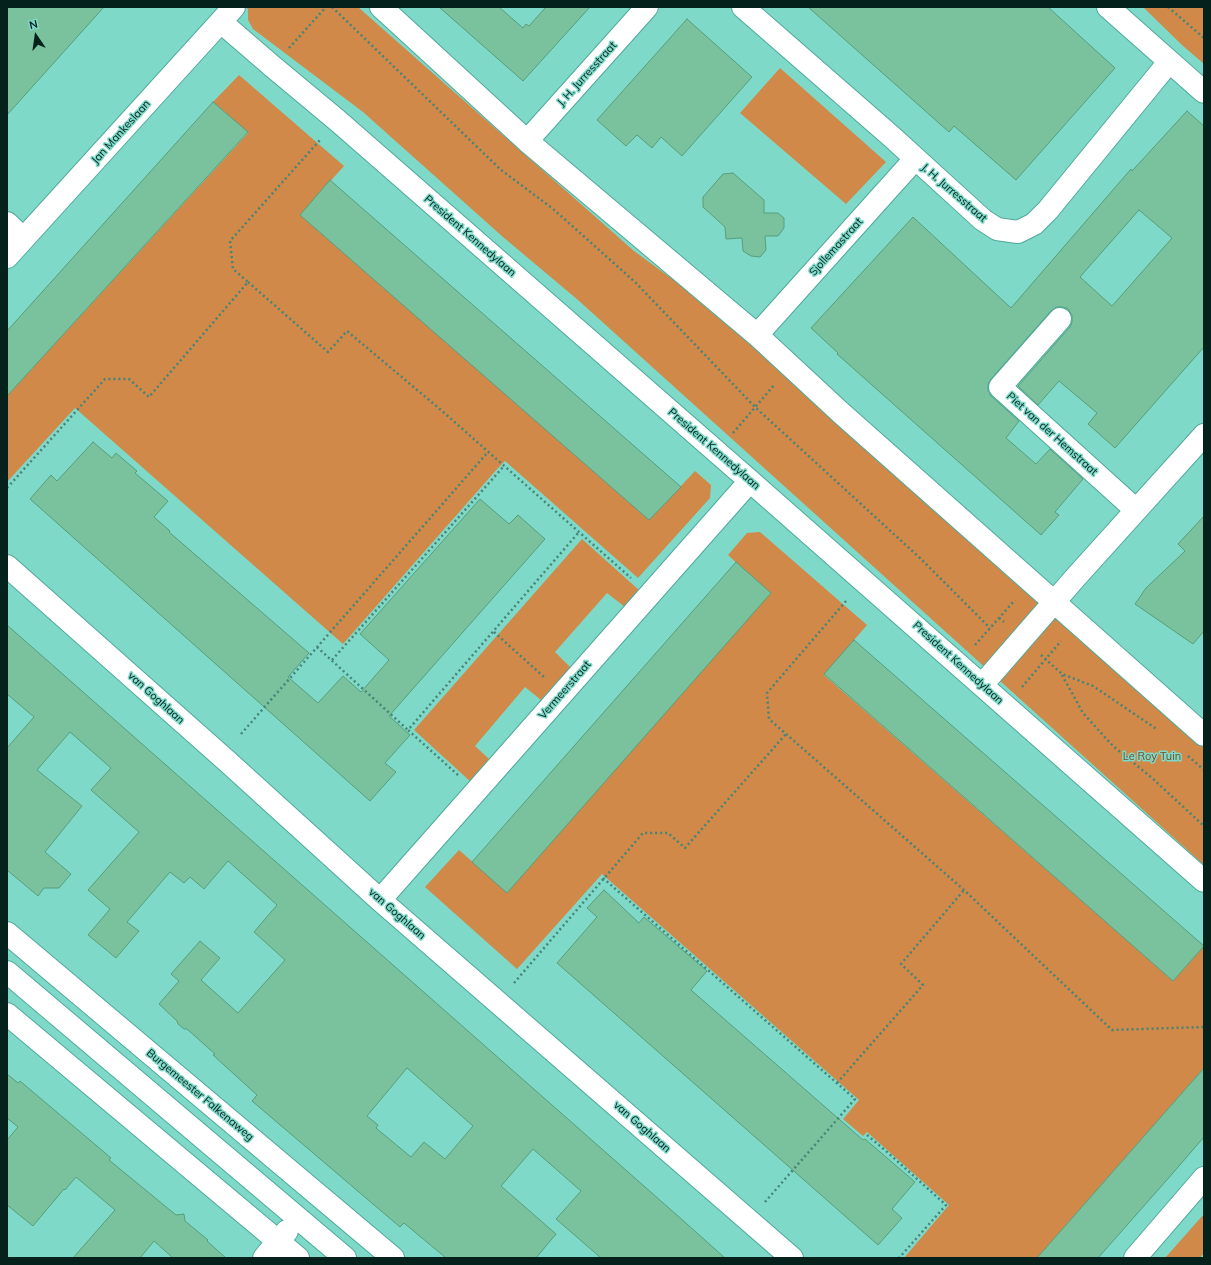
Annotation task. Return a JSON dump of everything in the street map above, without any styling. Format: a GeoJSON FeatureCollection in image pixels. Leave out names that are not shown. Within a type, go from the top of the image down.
{"type":"FeatureCollection","features":[{"type":"Feature","properties":{"kind":"street"},"geometry":{"type":"LineString","coordinates":[[381,7],[527,141],[757,335],[1204,735]]}},
{"type":"Feature","properties":{"kind":"street","name":"J. H. Jurresstraat"},"geometry":{"type":"LineString","coordinates":[[527,141],[647,7]]}},
{"type":"Feature","properties":{"kind":"street","name":"J. H. Jurresstraat"},"geometry":{"type":"LineString","coordinates":[[743,7],[983,220],[997,229],[1018,232],[1034,224],[1048,210],[1169,62]]}},
{"type":"Feature","properties":{"kind":"street"},"geometry":{"type":"LineString","coordinates":[[1108,7],[1204,92]]}},
{"type":"Feature","properties":{"kind":"street","name":"President Kennedylaan"},"geometry":{"type":"LineString","coordinates":[[228,14],[272,66],[338,121],[716,452],[750,480],[1204,881]]}},
{"type":"Feature","properties":{"kind":"street","name":"Jan Mankeslaan"},"geometry":{"type":"LineString","coordinates":[[7,256],[228,14]]}},
{"type":"Feature","properties":{"kind":"street","name":"Sjollemastraat"},"geometry":{"type":"LineString","coordinates":[[757,335],[915,159]]}},
{"type":"Feature","properties":{"kind":"street"},"geometry":{"type":"LineString","coordinates":[[7,223],[24,238]]}},
{"type":"Feature","properties":{"kind":"street","name":"Piet van der Hemstraat"},"geometry":{"type":"LineString","coordinates":[[1060,319],[1000,387],[1136,510]]}},
{"type":"Feature","properties":{"kind":"street"},"geometry":{"type":"LineString","coordinates":[[982,685],[1204,434]]}},
{"type":"Feature","properties":{"kind":"street","name":"Vermeerstraat"},"geometry":{"type":"LineString","coordinates":[[380,900],[750,480]]}},
{"type":"Feature","properties":{"kind":"street","name":"van Goghlaan"},"geometry":{"type":"LineString","coordinates":[[7,566],[228,762],[380,900],[792,1258]]}},
{"type":"Feature","properties":{"kind":"street","name":"Burgemeester Falkenaweg"},"geometry":{"type":"LineString","coordinates":[[7,933],[393,1258]]}},
{"type":"Feature","properties":{"kind":"street"},"geometry":{"type":"LineString","coordinates":[[7,972],[345,1258]]}},
{"type":"Feature","properties":{"kind":"street"},"geometry":{"type":"LineString","coordinates":[[7,1014],[298,1258]]}},
{"type":"Feature","properties":{"kind":"street"},"geometry":{"type":"LineString","coordinates":[[181,1119],[201,1096]]}},
{"type":"Feature","properties":{"kind":"street"},"geometry":{"type":"LineString","coordinates":[[1134,1258],[1204,1178]]}},
{"type":"Feature","properties":{"kind":"street"},"geometry":{"type":"LineString","coordinates":[[264,1258],[318,1196]]}},
{"type":"Feature","properties":{"kind":"path"},"geometry":{"type":"LineString","coordinates":[[272,66],[326,7]]}},
{"type":"Feature","properties":{"kind":"path"},"geometry":{"type":"LineString","coordinates":[[332,7],[501,170],[552,208],[635,282],[688,339],[755,407],[920,558],[990,628],[999,618],[1062,674],[1083,713],[1113,746],[1152,778],[1204,826]]}},
{"type":"Feature","properties":{"kind":"path"},"geometry":{"type":"LineString","coordinates":[[1168,7],[1204,38]]}},
{"type":"Feature","properties":{"kind":"path"},"geometry":{"type":"LineString","coordinates":[[320,140],[230,241],[233,269],[328,352],[347,331],[441,410],[649,594]]}},
{"type":"Feature","properties":{"kind":"path"},"geometry":{"type":"LineString","coordinates":[[7,488],[105,379],[129,379],[149,397],[248,282]]}},
{"type":"Feature","properties":{"kind":"path"},"geometry":{"type":"LineString","coordinates":[[716,452],[791,367]]}},
{"type":"Feature","properties":{"kind":"path"},"geometry":{"type":"LineString","coordinates":[[241,734],[488,452]]}},
{"type":"Feature","properties":{"kind":"path"},"geometry":{"type":"LineString","coordinates":[[332,660],[504,466]]}},
{"type":"Feature","properties":{"kind":"path"},"geometry":{"type":"LineString","coordinates":[[408,730],[580,532]]}},
{"type":"Feature","properties":{"kind":"path"},"geometry":{"type":"LineString","coordinates":[[846,601],[766,693],[769,719],[964,890],[1112,1030],[1204,1026]]}},
{"type":"Feature","properties":{"kind":"path"},"geometry":{"type":"LineString","coordinates":[[1006,706],[1077,622]]}},
{"type":"Feature","properties":{"kind":"path"},"geometry":{"type":"LineString","coordinates":[[494,632],[562,693]]}},
{"type":"Feature","properties":{"kind":"path"},"geometry":{"type":"LineString","coordinates":[[317,647],[461,778]]}},
{"type":"Feature","properties":{"kind":"path"},"geometry":{"type":"LineString","coordinates":[[1062,674],[1093,686],[1159,730]]}},
{"type":"Feature","properties":{"kind":"path"},"geometry":{"type":"LineString","coordinates":[[498,1001],[603,878],[643,834],[668,833],[685,848],[786,734]]}},
{"type":"Feature","properties":{"kind":"path"},"geometry":{"type":"LineString","coordinates":[[1186,754],[1204,770]]}},
{"type":"Feature","properties":{"kind":"path"},"geometry":{"type":"LineString","coordinates":[[603,878],[855,1099],[748,1220]]}},
{"type":"Feature","properties":{"kind":"path"},"geometry":{"type":"LineString","coordinates":[[837,1083],[923,985],[900,964],[964,890]]}},
{"type":"Feature","properties":{"kind":"path"},"geometry":{"type":"LineString","coordinates":[[867,1135],[946,1205],[899,1258]]}},
{"type":"Feature","properties":{"kind":"green space","name":"Le Roy Tuin"},"geometry":{"type":"Polygon","coordinates":[[[245,7],[358,7],[634,251],[724,317],[860,445],[1204,741],[1204,865],[578,300],[503,237],[363,112],[253,29],[248,20],[248,9],[245,7]]]}},
{"type":"Feature","properties":{"kind":"green space"},"geometry":{"type":"Polygon","coordinates":[[[1143,7],[1204,7],[1204,64],[1182,45],[1143,7]]]}},
{"type":"Feature","properties":{"kind":"green space"},"geometry":{"type":"Polygon","coordinates":[[[780,68],[886,162],[846,204],[740,113],[780,68]]]}},
{"type":"Feature","properties":{"kind":"green space"},"geometry":{"type":"Polygon","coordinates":[[[239,75],[344,166],[300,215],[649,520],[695,471],[711,485],[710,498],[638,578],[505,461],[343,644],[75,408],[7,482],[7,396],[248,133],[213,102],[239,75]]]}},
{"type":"Feature","properties":{"kind":"green space"},"geometry":{"type":"Polygon","coordinates":[[[760,532],[867,625],[824,675],[1173,981],[1204,946],[1204,1068],[1037,1258],[904,1258],[949,1205],[867,1132],[863,1136],[843,1119],[859,1100],[602,874],[517,969],[425,887],[459,850],[507,892],[770,593],[728,555],[747,533],[760,532]]]}},
{"type":"Feature","properties":{"kind":"green space"},"geometry":{"type":"Polygon","coordinates":[[[582,539],[640,591],[625,607],[607,593],[555,652],[571,668],[543,700],[525,687],[475,746],[490,761],[472,783],[414,730],[582,539]]]}},
{"type":"Feature","properties":{"kind":"green space"},"geometry":{"type":"Polygon","coordinates":[[[1204,1214],[1204,1253],[1200,1258],[1165,1258],[1204,1214]]]}},
{"type":"Feature","properties":{"kind":"building"},"geometry":{"type":"Polygon","coordinates":[[[7,7],[104,7],[7,115],[7,7]]]}},
{"type":"Feature","properties":{"kind":"building"},"geometry":{"type":"Polygon","coordinates":[[[439,7],[499,7],[523,28],[526,24],[529,26],[546,7],[590,7],[523,81],[439,7]]]}},
{"type":"Feature","properties":{"kind":"building"},"geometry":{"type":"Polygon","coordinates":[[[808,7],[1048,7],[1115,68],[1016,180],[954,126],[949,132],[808,7]]]}},
{"type":"Feature","properties":{"kind":"building"},"geometry":{"type":"Polygon","coordinates":[[[687,19],[752,77],[682,156],[661,137],[652,148],[637,135],[626,146],[597,120],[687,19]]]}},
{"type":"Feature","properties":{"kind":"building"},"geometry":{"type":"Polygon","coordinates":[[[213,102],[248,132],[7,396],[7,331],[213,102]]]}},
{"type":"Feature","properties":{"kind":"building"},"geometry":{"type":"Polygon","coordinates":[[[1187,111],[1204,126],[1204,347],[1115,448],[1088,424],[1097,413],[1059,381],[1038,405],[1018,386],[1070,327],[1072,315],[1068,309],[1056,307],[1051,311],[991,379],[988,384],[988,390],[991,396],[1019,421],[1006,438],[1036,464],[1050,449],[1083,479],[1055,512],[1059,515],[1041,535],[837,354],[838,353],[811,328],[913,217],[1011,308],[1131,169],[1132,171],[1187,111]],[[1139,210],[1080,277],[1112,306],[1172,238],[1139,210]]]}},
{"type":"Feature","properties":{"kind":"building"},"geometry":{"type":"Polygon","coordinates":[[[733,173],[764,200],[764,213],[778,213],[784,218],[784,228],[778,236],[765,236],[766,250],[760,257],[751,256],[743,251],[742,238],[726,239],[725,227],[703,207],[703,197],[723,174],[733,173]]]}},
{"type":"Feature","properties":{"kind":"building"},"geometry":{"type":"Polygon","coordinates":[[[330,180],[681,487],[649,520],[300,215],[330,180]]]}},
{"type":"Feature","properties":{"kind":"building"},"geometry":{"type":"Polygon","coordinates":[[[93,442],[112,458],[116,453],[137,471],[135,473],[168,501],[154,517],[170,531],[169,532],[309,653],[288,677],[318,703],[343,676],[361,692],[389,660],[360,634],[480,499],[509,524],[518,515],[545,539],[389,716],[410,735],[385,763],[396,772],[370,801],[30,499],[51,475],[57,481],[93,442]]]}},
{"type":"Feature","properties":{"kind":"building"},"geometry":{"type":"Polygon","coordinates":[[[1204,516],[1204,631],[1193,644],[1135,604],[1146,588],[1185,551],[1178,544],[1204,516]]]}},
{"type":"Feature","properties":{"kind":"building"},"geometry":{"type":"Polygon","coordinates":[[[736,562],[771,593],[507,893],[472,862],[736,562]]]}},
{"type":"Feature","properties":{"kind":"building"},"geometry":{"type":"Polygon","coordinates":[[[7,625],[725,1258],[601,1258],[556,1219],[581,1191],[533,1149],[501,1186],[556,1234],[536,1258],[446,1258],[404,1223],[400,1227],[252,1101],[257,1095],[213,1055],[215,1054],[187,1029],[184,1029],[178,1024],[177,1021],[159,1004],[179,981],[171,974],[200,941],[220,958],[201,980],[238,1013],[285,960],[254,932],[277,905],[228,861],[204,889],[190,877],[184,883],[170,872],[127,922],[139,931],[116,958],[88,935],[110,909],[88,890],[139,832],[91,790],[111,768],[70,732],[37,770],[82,806],[45,852],[71,874],[59,888],[44,888],[38,896],[7,870],[7,748],[34,717],[7,694],[7,625]],[[407,1068],[367,1116],[378,1125],[376,1128],[411,1157],[424,1142],[445,1159],[473,1126],[407,1068]]]}},
{"type":"Feature","properties":{"kind":"building"},"geometry":{"type":"Polygon","coordinates":[[[854,640],[1204,946],[1173,981],[824,674],[854,640]]]}},
{"type":"Feature","properties":{"kind":"building"},"geometry":{"type":"Polygon","coordinates":[[[604,890],[639,923],[644,917],[707,971],[691,990],[863,1140],[865,1139],[915,1182],[892,1209],[902,1218],[878,1245],[557,963],[597,917],[587,908],[604,890]]]}},
{"type":"Feature","properties":{"kind":"building"},"geometry":{"type":"Polygon","coordinates":[[[1204,1068],[1204,1137],[1173,1173],[1098,1258],[1037,1258],[1204,1068]]]}},
{"type":"Feature","properties":{"kind":"building"},"geometry":{"type":"Polygon","coordinates":[[[7,1074],[18,1083],[20,1081],[111,1158],[109,1160],[176,1215],[184,1214],[185,1221],[208,1240],[207,1241],[226,1258],[173,1258],[154,1241],[140,1258],[73,1258],[115,1210],[76,1177],[33,1226],[7,1205],[7,1140],[18,1127],[7,1118],[7,1074]]]}}]}
